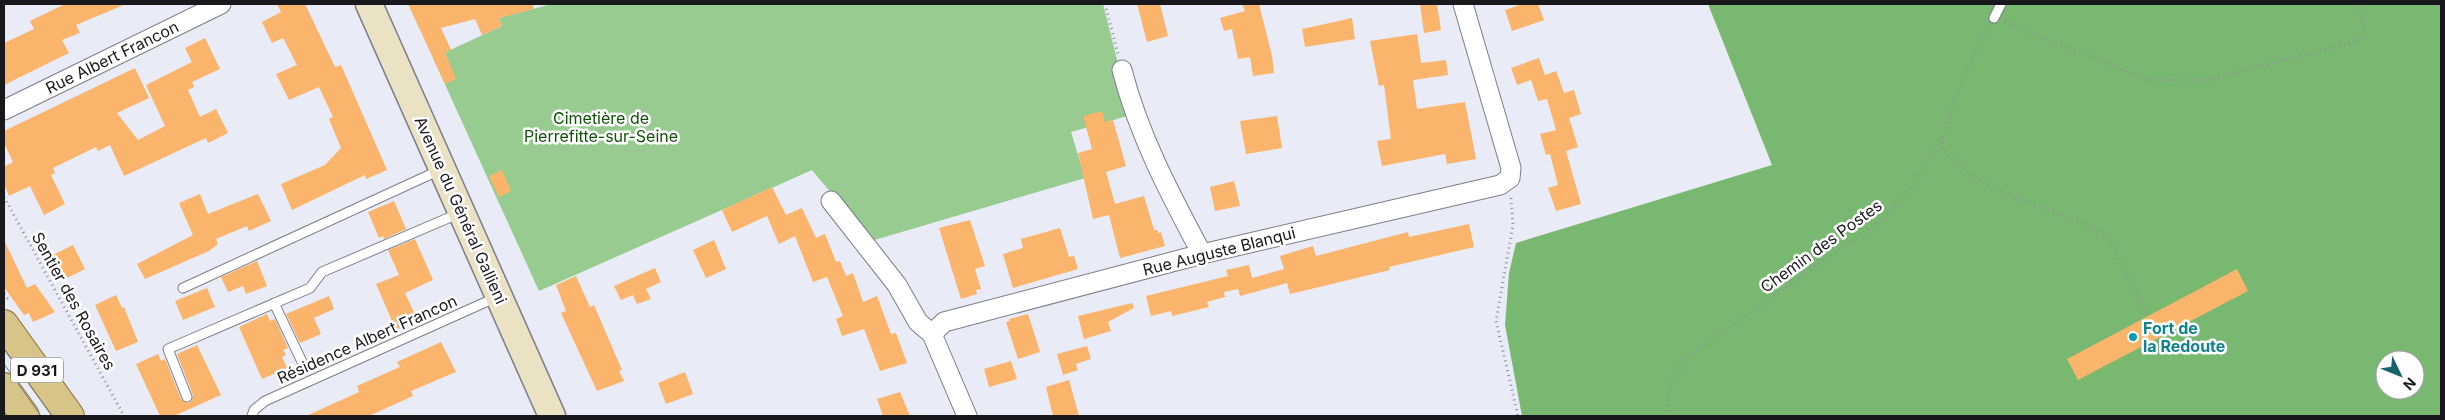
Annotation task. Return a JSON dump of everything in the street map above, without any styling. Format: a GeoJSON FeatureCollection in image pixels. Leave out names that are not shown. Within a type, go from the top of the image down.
{"type":"FeatureCollection","features":[{"type":"Feature","properties":{"kind":"main road","name":"D 931"},"geometry":{"type":"LineString","coordinates":[[4,324],[70,416]]}},
{"type":"Feature","properties":{"kind":"main road","name":"D 931"},"geometry":{"type":"LineString","coordinates":[[4,387],[25,416]]}},
{"type":"Feature","properties":{"kind":"street","name":"Rue Albert Francon"},"geometry":{"type":"LineString","coordinates":[[4,110],[221,4]]}},
{"type":"Feature","properties":{"kind":"street","name":"Avenue du Général Gallieni"},"geometry":{"type":"LineString","coordinates":[[369,4],[500,295],[552,416]]}},
{"type":"Feature","properties":{"kind":"street"},"geometry":{"type":"LineString","coordinates":[[1463,4],[1511,168],[1510,178]]}},
{"type":"Feature","properties":{"kind":"street"},"geometry":{"type":"LineString","coordinates":[[1122,70],[1131,103],[1160,176],[1202,254]]}},
{"type":"Feature","properties":{"kind":"street","name":"Rue Auguste Blanqui"},"geometry":{"type":"LineString","coordinates":[[932,334],[944,322],[1202,254],[1500,185],[1510,178]]}},
{"type":"Feature","properties":{"kind":"street"},"geometry":{"type":"LineString","coordinates":[[832,201],[897,285],[918,322],[932,334],[967,416]]}},
{"type":"Feature","properties":{"kind":"lane"},"geometry":{"type":"LineString","coordinates":[[1994,18],[2001,4]]}},
{"type":"Feature","properties":{"kind":"lane"},"geometry":{"type":"LineString","coordinates":[[183,288],[443,168]]}},
{"type":"Feature","properties":{"kind":"lane"},"geometry":{"type":"LineString","coordinates":[[187,396],[168,349],[310,288],[322,272],[462,212]]}},
{"type":"Feature","properties":{"kind":"lane","name":"Résidence Albert Francon"},"geometry":{"type":"LineString","coordinates":[[252,416],[254,410],[265,401],[500,295]]}},
{"type":"Feature","properties":{"kind":"lane"},"geometry":{"type":"LineString","coordinates":[[274,303],[303,364]]}},
{"type":"Feature","properties":{"kind":"path"},"geometry":{"type":"LineString","coordinates":[[1105,4],[1122,70]]}},
{"type":"Feature","properties":{"kind":"path"},"geometry":{"type":"LineString","coordinates":[[1994,18],[2148,80],[2208,80],[2355,42],[2362,38],[2364,28],[2359,4]]}},
{"type":"Feature","properties":{"kind":"path","name":"Chemin des Postes"},"geometry":{"type":"LineString","coordinates":[[1666,416],[1672,381],[1685,359],[1888,214],[1914,184],[1944,135],[1952,106],[1977,46],[1994,18]]}},
{"type":"Feature","properties":{"kind":"path"},"geometry":{"type":"LineString","coordinates":[[1944,135],[1942,149],[1954,162],[1978,180],[2019,200],[2103,233],[2112,243],[2122,267],[2148,316]]}},
{"type":"Feature","properties":{"kind":"path"},"geometry":{"type":"LineString","coordinates":[[1510,178],[1513,226],[1496,321],[1518,416]]}},
{"type":"Feature","properties":{"kind":"path","name":"Sentier des Rosaires"},"geometry":{"type":"LineString","coordinates":[[4,197],[124,416]]}},
{"type":"Feature","properties":{"kind":"green space","name":"Cimetière de Pierrefitte-sur-Seine"},"geometry":{"type":"Polygon","coordinates":[[[552,4],[1103,4],[1131,115],[1071,132],[1085,178],[871,241],[812,170],[539,291],[433,58],[502,26],[499,18],[552,4]]]}},
{"type":"Feature","properties":{"kind":"green space"},"geometry":{"type":"Polygon","coordinates":[[[1708,4],[2441,4],[2441,416],[1522,416],[1505,325],[1509,273],[1516,243],[1772,165],[1708,4]]]}},
{"type":"Feature","properties":{"kind":"building"},"geometry":{"type":"Polygon","coordinates":[[[65,4],[126,4],[76,25],[80,33],[62,40],[69,53],[4,85],[4,43],[34,29],[30,21],[65,4]]]}},
{"type":"Feature","properties":{"kind":"building"},"geometry":{"type":"Polygon","coordinates":[[[277,4],[305,4],[335,67],[341,65],[387,170],[366,179],[365,175],[292,210],[281,184],[325,165],[341,148],[329,119],[333,117],[319,87],[289,100],[276,74],[297,65],[283,38],[272,43],[262,22],[281,12],[277,4]]]}},
{"type":"Feature","properties":{"kind":"building"},"geometry":{"type":"Polygon","coordinates":[[[408,4],[533,4],[534,9],[499,18],[502,26],[482,35],[475,19],[441,28],[451,50],[445,52],[456,79],[445,84],[408,4]]]}},
{"type":"Feature","properties":{"kind":"building"},"geometry":{"type":"Polygon","coordinates":[[[1137,4],[1160,4],[1168,36],[1147,42],[1137,4]]]}},
{"type":"Feature","properties":{"kind":"building"},"geometry":{"type":"Polygon","coordinates":[[[1242,4],[1259,4],[1272,56],[1274,73],[1253,76],[1250,57],[1238,59],[1232,29],[1224,31],[1220,18],[1245,11],[1242,4]]]}},
{"type":"Feature","properties":{"kind":"building"},"geometry":{"type":"Polygon","coordinates":[[[1420,4],[1437,4],[1441,30],[1424,33],[1420,4]]]}},
{"type":"Feature","properties":{"kind":"building"},"geometry":{"type":"Polygon","coordinates":[[[1522,4],[1538,4],[1544,20],[1512,31],[1505,10],[1522,4]]]}},
{"type":"Feature","properties":{"kind":"building"},"geometry":{"type":"Polygon","coordinates":[[[1352,18],[1355,39],[1305,47],[1302,29],[1352,18]]]}},
{"type":"Feature","properties":{"kind":"building"},"geometry":{"type":"Polygon","coordinates":[[[1417,34],[1421,63],[1446,60],[1448,75],[1413,80],[1417,109],[1465,102],[1476,159],[1447,164],[1445,154],[1382,166],[1377,141],[1391,139],[1384,85],[1379,86],[1370,41],[1417,34]]]}},
{"type":"Feature","properties":{"kind":"building"},"geometry":{"type":"Polygon","coordinates":[[[205,38],[220,69],[192,82],[194,87],[188,90],[200,117],[216,109],[228,133],[208,143],[206,138],[124,176],[110,145],[98,151],[96,147],[53,168],[55,173],[51,175],[65,204],[44,215],[30,186],[9,196],[4,184],[4,167],[13,162],[4,143],[4,131],[135,68],[149,98],[117,113],[138,140],[165,126],[146,85],[192,62],[185,48],[205,38]]]}},
{"type":"Feature","properties":{"kind":"building"},"geometry":{"type":"Polygon","coordinates":[[[1539,58],[1545,75],[1556,71],[1564,93],[1574,90],[1581,114],[1569,118],[1578,147],[1566,151],[1581,204],[1556,211],[1548,188],[1558,185],[1550,154],[1546,155],[1540,134],[1556,130],[1547,99],[1538,101],[1531,80],[1517,85],[1511,68],[1539,58]]]}},
{"type":"Feature","properties":{"kind":"building"},"geometry":{"type":"Polygon","coordinates":[[[1102,111],[1105,122],[1113,120],[1126,166],[1106,172],[1115,204],[1144,196],[1154,230],[1157,230],[1158,233],[1161,232],[1165,246],[1120,258],[1109,215],[1093,219],[1078,153],[1092,149],[1083,116],[1102,111]]]}},
{"type":"Feature","properties":{"kind":"building"},"geometry":{"type":"Polygon","coordinates":[[[1277,116],[1282,148],[1246,154],[1240,121],[1277,116]]]}},
{"type":"Feature","properties":{"kind":"building"},"geometry":{"type":"Polygon","coordinates":[[[502,170],[511,191],[499,197],[489,176],[502,170]]]}},
{"type":"Feature","properties":{"kind":"building"},"geometry":{"type":"Polygon","coordinates":[[[1234,181],[1240,206],[1215,211],[1210,187],[1234,181]]]}},
{"type":"Feature","properties":{"kind":"building"},"geometry":{"type":"Polygon","coordinates":[[[772,187],[786,215],[802,208],[816,238],[825,234],[836,262],[840,261],[846,276],[853,273],[863,302],[877,296],[891,334],[896,333],[907,363],[880,371],[864,329],[842,336],[836,319],[843,316],[827,277],[813,282],[795,236],[779,244],[767,216],[732,232],[722,210],[772,187]]]}},
{"type":"Feature","properties":{"kind":"building"},"geometry":{"type":"Polygon","coordinates":[[[200,194],[208,214],[258,194],[271,221],[249,231],[247,226],[216,239],[218,244],[209,251],[145,279],[137,264],[193,235],[179,203],[200,194]]]}},
{"type":"Feature","properties":{"kind":"building"},"geometry":{"type":"Polygon","coordinates":[[[394,201],[406,229],[384,239],[383,236],[379,238],[368,212],[394,201]]]}},
{"type":"Feature","properties":{"kind":"building"},"geometry":{"type":"Polygon","coordinates":[[[970,220],[985,266],[975,269],[981,289],[976,290],[977,294],[961,299],[939,228],[970,220]]]}},
{"type":"Feature","properties":{"kind":"building"},"geometry":{"type":"Polygon","coordinates":[[[1469,224],[1474,247],[1389,267],[1390,270],[1290,294],[1287,283],[1240,296],[1238,289],[1224,292],[1225,297],[1207,302],[1209,307],[1172,316],[1171,311],[1151,316],[1146,296],[1228,276],[1226,270],[1249,265],[1252,278],[1284,269],[1280,256],[1313,246],[1316,256],[1408,232],[1409,237],[1469,224]]]}},
{"type":"Feature","properties":{"kind":"building"},"geometry":{"type":"Polygon","coordinates":[[[1060,228],[1069,257],[1074,256],[1078,269],[1013,288],[1003,254],[1023,248],[1021,239],[1060,228]]]}},
{"type":"Feature","properties":{"kind":"building"},"geometry":{"type":"Polygon","coordinates":[[[415,239],[433,280],[405,293],[418,321],[396,330],[376,284],[399,275],[388,250],[415,239]]]}},
{"type":"Feature","properties":{"kind":"building"},"geometry":{"type":"Polygon","coordinates":[[[4,240],[27,288],[35,284],[55,312],[33,322],[29,313],[24,315],[4,287],[4,240]]]}},
{"type":"Feature","properties":{"kind":"building"},"geometry":{"type":"Polygon","coordinates":[[[714,240],[726,269],[706,278],[693,250],[714,240]]]}},
{"type":"Feature","properties":{"kind":"building"},"geometry":{"type":"Polygon","coordinates":[[[73,245],[85,269],[67,278],[53,255],[73,245]]]}},
{"type":"Feature","properties":{"kind":"building"},"geometry":{"type":"Polygon","coordinates":[[[257,261],[267,286],[246,294],[243,286],[228,292],[221,277],[257,261]]]}},
{"type":"Feature","properties":{"kind":"building"},"geometry":{"type":"Polygon","coordinates":[[[655,268],[661,282],[646,289],[651,299],[637,304],[633,295],[621,300],[614,286],[655,268]]]}},
{"type":"Feature","properties":{"kind":"building","name":"Fort de la Redoute"},"geometry":{"type":"Polygon","coordinates":[[[2237,269],[2248,291],[2078,380],[2067,359],[2237,269]]]}},
{"type":"Feature","properties":{"kind":"building"},"geometry":{"type":"Polygon","coordinates":[[[576,276],[590,307],[594,305],[622,370],[619,371],[624,381],[597,391],[561,313],[566,311],[556,285],[576,276]]]}},
{"type":"Feature","properties":{"kind":"building"},"geometry":{"type":"Polygon","coordinates":[[[207,288],[215,307],[183,320],[175,301],[207,288]]]}},
{"type":"Feature","properties":{"kind":"building"},"geometry":{"type":"Polygon","coordinates":[[[116,295],[122,308],[124,307],[138,342],[116,351],[95,305],[116,295]]]}},
{"type":"Feature","properties":{"kind":"building"},"geometry":{"type":"Polygon","coordinates":[[[329,296],[334,309],[314,318],[321,334],[300,343],[286,314],[329,296]]]}},
{"type":"Feature","properties":{"kind":"building"},"geometry":{"type":"Polygon","coordinates":[[[1132,303],[1134,308],[1108,322],[1111,331],[1084,339],[1078,316],[1132,303]]]}},
{"type":"Feature","properties":{"kind":"building"},"geometry":{"type":"Polygon","coordinates":[[[267,314],[270,321],[275,319],[288,348],[283,350],[286,355],[282,357],[287,368],[262,379],[239,327],[267,314]]]}},
{"type":"Feature","properties":{"kind":"building"},"geometry":{"type":"Polygon","coordinates":[[[1028,314],[1040,352],[1018,359],[1006,322],[1010,321],[1009,319],[1028,314]]]}},
{"type":"Feature","properties":{"kind":"building"},"geometry":{"type":"Polygon","coordinates":[[[441,342],[456,372],[411,391],[413,396],[369,416],[306,416],[359,392],[357,386],[400,367],[397,362],[441,342]]]}},
{"type":"Feature","properties":{"kind":"building"},"geometry":{"type":"Polygon","coordinates":[[[197,345],[221,395],[174,416],[160,416],[136,364],[158,354],[161,361],[165,359],[181,399],[189,403],[193,395],[177,354],[197,345]]]}},
{"type":"Feature","properties":{"kind":"building"},"geometry":{"type":"Polygon","coordinates":[[[1087,346],[1091,359],[1076,364],[1078,370],[1063,375],[1057,354],[1087,346]]]}},
{"type":"Feature","properties":{"kind":"building"},"geometry":{"type":"Polygon","coordinates":[[[1011,361],[1017,379],[989,387],[984,369],[1011,361]]]}},
{"type":"Feature","properties":{"kind":"building"},"geometry":{"type":"Polygon","coordinates":[[[685,372],[693,394],[666,404],[658,383],[685,372]]]}},
{"type":"Feature","properties":{"kind":"building"},"geometry":{"type":"Polygon","coordinates":[[[1069,380],[1079,416],[1053,416],[1046,387],[1069,380]]]}},
{"type":"Feature","properties":{"kind":"building"},"geometry":{"type":"Polygon","coordinates":[[[900,392],[910,416],[883,416],[877,399],[900,392]]]}},
{"type":"Feature","properties":{"kind":"tram line"},"geometry":{"type":"LineString","coordinates":[[4,349],[52,416]]}},
{"type":"Feature","properties":{"kind":"tram line"},"geometry":{"type":"LineString","coordinates":[[4,364],[41,416]]}},
{"type":"Feature","properties":{"kind":"place","name":"Fort de la Redoute"},"geometry":{"type":"Point","coordinates":[2133,337]}}]}
